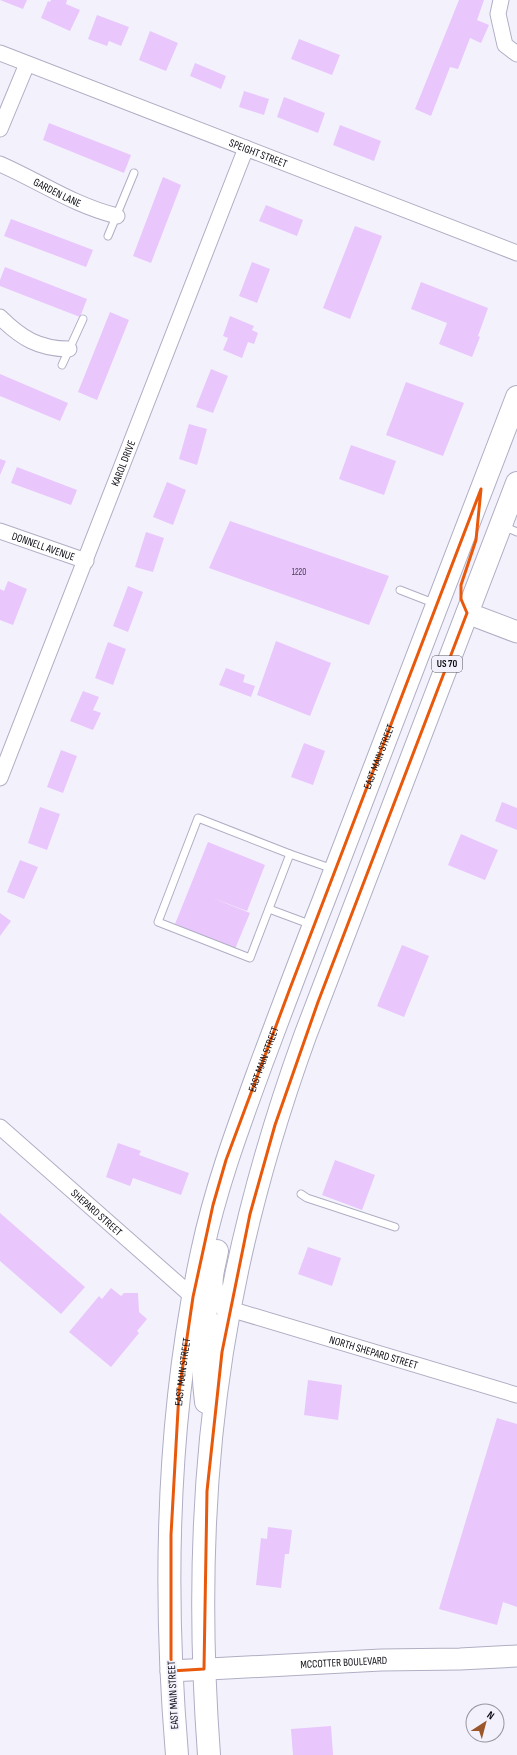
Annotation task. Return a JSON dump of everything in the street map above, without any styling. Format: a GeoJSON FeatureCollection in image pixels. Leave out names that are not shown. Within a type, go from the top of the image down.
{"type":"FeatureCollection","features":[{"type":"Feature","properties":{"kind":"main road","name":"EAST MAIN STREET"},"geometry":{"type":"LineString","coordinates":[[177,1755],[171,1671],[171,1536],[175,1440],[185,1346],[193,1297],[213,1205],[226,1160],[289,991],[517,397]]}},
{"type":"Feature","properties":{"kind":"main road"},"geometry":{"type":"LineString","coordinates":[[467,613],[509,529],[517,483]]}},
{"type":"Feature","properties":{"kind":"main road"},"geometry":{"type":"LineString","coordinates":[[467,613],[462,599],[461,584],[476,540],[481,489]]}},
{"type":"Feature","properties":{"kind":"main road"},"geometry":{"type":"LineString","coordinates":[[209,1755],[204,1669],[204,1537],[211,1444],[222,1352],[241,1253],[262,1171],[289,1081],[428,715],[431,671],[442,629],[437,604]]}},
{"type":"Feature","properties":{"kind":"main road","name":"US 70"},"geometry":{"type":"LineString","coordinates":[[428,715],[467,613]]}},
{"type":"Feature","properties":{"kind":"main road"},"geometry":{"type":"LineString","coordinates":[[289,991],[318,1002]]}},
{"type":"Feature","properties":{"kind":"main road"},"geometry":{"type":"LineString","coordinates":[[226,1160],[220,1233],[212,1288],[216,1299],[230,1309]]}},
{"type":"Feature","properties":{"kind":"main road"},"geometry":{"type":"LineString","coordinates":[[193,1297],[204,1310],[209,1327],[204,1368],[204,1382],[211,1444]]}},
{"type":"Feature","properties":{"kind":"street"},"geometry":{"type":"LineString","coordinates":[[501,0],[498,14],[505,45],[517,54]]}},
{"type":"Feature","properties":{"kind":"street","name":"SPEIGHT STREET"},"geometry":{"type":"LineString","coordinates":[[0,54],[517,253]]}},
{"type":"Feature","properties":{"kind":"street"},"geometry":{"type":"LineString","coordinates":[[0,129],[26,64]]}},
{"type":"Feature","properties":{"kind":"street","name":"KAROL DRIVE"},"geometry":{"type":"LineString","coordinates":[[0,778],[246,148]]}},
{"type":"Feature","properties":{"kind":"street","name":"GARDEN LANE"},"geometry":{"type":"LineString","coordinates":[[0,164],[30,177],[79,204],[117,216]]}},
{"type":"Feature","properties":{"kind":"street"},"geometry":{"type":"LineString","coordinates":[[0,318],[29,341],[57,349],[69,349]]}},
{"type":"Feature","properties":{"kind":"street","name":"DONNELL AVENUE"},"geometry":{"type":"LineString","coordinates":[[0,531],[86,561]]}},
{"type":"Feature","properties":{"kind":"street"},"geometry":{"type":"LineString","coordinates":[[467,613],[517,632]]}},
{"type":"Feature","properties":{"kind":"street","name":"SHEPARD STREET"},"geometry":{"type":"LineString","coordinates":[[0,1127],[193,1297]]}},
{"type":"Feature","properties":{"kind":"street","name":"NORTH SHEPARD STREET"},"geometry":{"type":"LineString","coordinates":[[230,1309],[517,1395]]}},
{"type":"Feature","properties":{"kind":"street","name":"MCCOTTER BOULEVARD"},"geometry":{"type":"LineString","coordinates":[[171,1671],[381,1660],[460,1659],[517,1656]]}},
{"type":"Feature","properties":{"kind":"lane"},"geometry":{"type":"LineString","coordinates":[[108,236],[134,173]]}},
{"type":"Feature","properties":{"kind":"lane"},"geometry":{"type":"LineString","coordinates":[[62,365],[83,319]]}},
{"type":"Feature","properties":{"kind":"lane"},"geometry":{"type":"LineString","coordinates":[[400,590],[437,604]]}},
{"type":"Feature","properties":{"kind":"lane"},"geometry":{"type":"LineString","coordinates":[[290,854],[250,958],[158,922],[198,818],[335,870]]}},
{"type":"Feature","properties":{"kind":"lane"},"geometry":{"type":"LineString","coordinates":[[269,909],[314,926]]}},
{"type":"Feature","properties":{"kind":"lane"},"geometry":{"type":"LineString","coordinates":[[300,1194],[307,1198],[395,1227]]}},
{"type":"Feature","properties":{"kind":"highlighted area"},"geometry":{"type":"Polygon","coordinates":[[[481,489],[476,540],[461,585],[461,599],[467,613],[318,1002],[275,1125],[250,1214],[222,1352],[207,1491],[204,1669],[171,1671],[171,1535],[179,1392],[193,1297],[213,1205],[226,1160],[289,991],[481,489]]]}},
{"type":"Feature","properties":{"kind":"building"},"geometry":{"type":"Polygon","coordinates":[[[0,0],[27,0],[23,9],[0,0]]]}},
{"type":"Feature","properties":{"kind":"building"},"geometry":{"type":"Polygon","coordinates":[[[51,0],[67,0],[66,4],[80,10],[70,31],[41,18],[48,1],[50,2],[51,0]]]}},
{"type":"Feature","properties":{"kind":"building"},"geometry":{"type":"Polygon","coordinates":[[[459,0],[484,0],[477,20],[489,25],[481,43],[470,38],[458,69],[450,67],[431,116],[415,109],[459,0]]]}},
{"type":"Feature","properties":{"kind":"building"},"geometry":{"type":"Polygon","coordinates":[[[97,15],[129,27],[121,46],[109,41],[107,46],[88,39],[97,15]]]}},
{"type":"Feature","properties":{"kind":"building"},"geometry":{"type":"Polygon","coordinates":[[[150,31],[178,43],[166,71],[139,60],[150,31]]]}},
{"type":"Feature","properties":{"kind":"building"},"geometry":{"type":"Polygon","coordinates":[[[299,39],[340,55],[332,75],[291,59],[299,39]]]}},
{"type":"Feature","properties":{"kind":"building"},"geometry":{"type":"Polygon","coordinates":[[[195,63],[226,76],[221,89],[190,76],[195,63]]]}},
{"type":"Feature","properties":{"kind":"building"},"geometry":{"type":"Polygon","coordinates":[[[244,91],[269,99],[264,115],[239,107],[244,91]]]}},
{"type":"Feature","properties":{"kind":"building"},"geometry":{"type":"Polygon","coordinates":[[[284,97],[325,113],[318,133],[277,117],[284,97]]]}},
{"type":"Feature","properties":{"kind":"building"},"geometry":{"type":"Polygon","coordinates":[[[49,123],[131,155],[124,173],[43,140],[49,123]]]}},
{"type":"Feature","properties":{"kind":"building"},"geometry":{"type":"Polygon","coordinates":[[[340,125],[381,141],[374,161],[333,145],[340,125]]]}},
{"type":"Feature","properties":{"kind":"building"},"geometry":{"type":"Polygon","coordinates":[[[163,177],[181,185],[151,263],[133,256],[163,177]]]}},
{"type":"Feature","properties":{"kind":"building"},"geometry":{"type":"Polygon","coordinates":[[[266,205],[303,220],[297,236],[259,221],[266,205]]]}},
{"type":"Feature","properties":{"kind":"building"},"geometry":{"type":"Polygon","coordinates":[[[11,219],[93,250],[86,267],[4,236],[11,219]]]}},
{"type":"Feature","properties":{"kind":"building"},"geometry":{"type":"Polygon","coordinates":[[[355,226],[382,236],[350,319],[323,308],[355,226]]]}},
{"type":"Feature","properties":{"kind":"building"},"geometry":{"type":"Polygon","coordinates":[[[252,262],[270,269],[257,303],[239,296],[252,262]]]}},
{"type":"Feature","properties":{"kind":"building"},"geometry":{"type":"Polygon","coordinates":[[[5,267],[87,299],[80,317],[0,286],[0,280],[5,267]]]}},
{"type":"Feature","properties":{"kind":"building"},"geometry":{"type":"Polygon","coordinates":[[[421,282],[488,308],[478,336],[480,337],[472,357],[439,344],[447,323],[411,309],[421,282]]]}},
{"type":"Feature","properties":{"kind":"building"},"geometry":{"type":"Polygon","coordinates":[[[110,312],[129,320],[97,400],[78,392],[110,312]]]}},
{"type":"Feature","properties":{"kind":"building"},"geometry":{"type":"Polygon","coordinates":[[[230,316],[254,326],[252,330],[258,333],[254,344],[248,342],[242,358],[223,350],[228,338],[223,336],[230,316]]]}},
{"type":"Feature","properties":{"kind":"building"},"geometry":{"type":"Polygon","coordinates":[[[211,369],[228,376],[213,413],[196,407],[211,369]]]}},
{"type":"Feature","properties":{"kind":"building"},"geometry":{"type":"Polygon","coordinates":[[[0,374],[68,403],[60,421],[0,396],[0,374]]]}},
{"type":"Feature","properties":{"kind":"building"},"geometry":{"type":"Polygon","coordinates":[[[406,382],[464,403],[443,456],[386,435],[406,382]]]}},
{"type":"Feature","properties":{"kind":"building"},"geometry":{"type":"Polygon","coordinates":[[[189,424],[207,429],[197,465],[179,459],[189,424]]]}},
{"type":"Feature","properties":{"kind":"building"},"geometry":{"type":"Polygon","coordinates":[[[351,445],[396,461],[384,495],[339,479],[351,445]]]}},
{"type":"Feature","properties":{"kind":"building"},"geometry":{"type":"Polygon","coordinates":[[[0,459],[6,461],[0,475],[0,459]]]}},
{"type":"Feature","properties":{"kind":"building"},"geometry":{"type":"Polygon","coordinates":[[[17,467],[77,490],[71,505],[11,483],[17,467]]]}},
{"type":"Feature","properties":{"kind":"building"},"geometry":{"type":"Polygon","coordinates":[[[167,482],[186,490],[173,525],[153,517],[167,482]]]}},
{"type":"Feature","properties":{"kind":"building"},"geometry":{"type":"Polygon","coordinates":[[[230,521],[389,576],[369,625],[209,568],[230,521]]]}},
{"type":"Feature","properties":{"kind":"building"},"geometry":{"type":"Polygon","coordinates":[[[146,532],[164,538],[153,572],[135,567],[146,532]]]}},
{"type":"Feature","properties":{"kind":"building"},"geometry":{"type":"Polygon","coordinates":[[[8,581],[27,589],[13,625],[0,620],[0,589],[4,591],[8,581]]]}},
{"type":"Feature","properties":{"kind":"building"},"geometry":{"type":"Polygon","coordinates":[[[128,586],[143,592],[128,632],[113,626],[128,586]]]}},
{"type":"Feature","properties":{"kind":"building"},"geometry":{"type":"Polygon","coordinates":[[[276,641],[331,663],[310,716],[257,695],[276,641]]]}},
{"type":"Feature","properties":{"kind":"building"},"geometry":{"type":"Polygon","coordinates":[[[108,642],[126,649],[113,685],[95,678],[108,642]]]}},
{"type":"Feature","properties":{"kind":"building"},"geometry":{"type":"Polygon","coordinates":[[[226,668],[245,675],[243,682],[255,686],[251,697],[219,685],[226,668]]]}},
{"type":"Feature","properties":{"kind":"building"},"geometry":{"type":"Polygon","coordinates":[[[83,691],[99,697],[93,710],[101,713],[93,730],[70,721],[83,691]]]}},
{"type":"Feature","properties":{"kind":"building"},"geometry":{"type":"Polygon","coordinates":[[[304,743],[325,751],[313,785],[291,777],[304,743]]]}},
{"type":"Feature","properties":{"kind":"building"},"geometry":{"type":"Polygon","coordinates":[[[61,750],[77,756],[63,793],[47,787],[61,750]]]}},
{"type":"Feature","properties":{"kind":"building"},"geometry":{"type":"Polygon","coordinates":[[[502,802],[517,808],[517,830],[495,821],[502,802]]]}},
{"type":"Feature","properties":{"kind":"building"},"geometry":{"type":"Polygon","coordinates":[[[40,807],[60,814],[47,850],[28,843],[40,807]]]}},
{"type":"Feature","properties":{"kind":"building"},"geometry":{"type":"Polygon","coordinates":[[[461,834],[498,850],[485,880],[448,865],[461,834]]]}},
{"type":"Feature","properties":{"kind":"building"},"geometry":{"type":"Polygon","coordinates":[[[208,842],[265,865],[247,911],[210,897],[250,913],[235,949],[175,924],[208,842]]]}},
{"type":"Feature","properties":{"kind":"building"},"geometry":{"type":"Polygon","coordinates":[[[20,860],[38,867],[24,899],[7,892],[20,860]]]}},
{"type":"Feature","properties":{"kind":"building"},"geometry":{"type":"Polygon","coordinates":[[[0,913],[11,921],[0,936],[0,913]]]}},
{"type":"Feature","properties":{"kind":"building"},"geometry":{"type":"Polygon","coordinates":[[[402,945],[429,956],[404,1017],[377,1006],[402,945]]]}},
{"type":"Feature","properties":{"kind":"building"},"geometry":{"type":"Polygon","coordinates":[[[118,1143],[141,1151],[139,1155],[189,1173],[181,1195],[133,1178],[130,1186],[106,1177],[118,1143]]]}},
{"type":"Feature","properties":{"kind":"building"},"geometry":{"type":"Polygon","coordinates":[[[335,1160],[375,1175],[362,1210],[322,1195],[335,1160]]]}},
{"type":"Feature","properties":{"kind":"building"},"geometry":{"type":"Polygon","coordinates":[[[0,1213],[85,1287],[61,1314],[0,1261],[0,1213]]]}},
{"type":"Feature","properties":{"kind":"building"},"geometry":{"type":"Polygon","coordinates":[[[308,1247],[341,1258],[332,1286],[298,1274],[308,1247]]]}},
{"type":"Feature","properties":{"kind":"building"},"geometry":{"type":"Polygon","coordinates":[[[111,1288],[121,1296],[124,1293],[138,1293],[139,1312],[147,1319],[137,1331],[139,1333],[111,1367],[69,1332],[99,1296],[102,1299],[111,1288]]]}},
{"type":"Feature","properties":{"kind":"building"},"geometry":{"type":"Polygon","coordinates":[[[308,1380],[342,1385],[338,1420],[304,1415],[308,1380]]]}},
{"type":"Feature","properties":{"kind":"building"},"geometry":{"type":"Polygon","coordinates":[[[497,1418],[517,1424],[517,1607],[503,1602],[497,1625],[439,1609],[497,1418]]]}},
{"type":"Feature","properties":{"kind":"building"},"geometry":{"type":"Polygon","coordinates":[[[268,1527],[292,1530],[289,1554],[285,1554],[281,1588],[256,1585],[261,1538],[267,1539],[268,1527]]]}},
{"type":"Feature","properties":{"kind":"building"},"geometry":{"type":"Polygon","coordinates":[[[331,1726],[333,1755],[293,1755],[291,1729],[331,1726]]]}}]}
